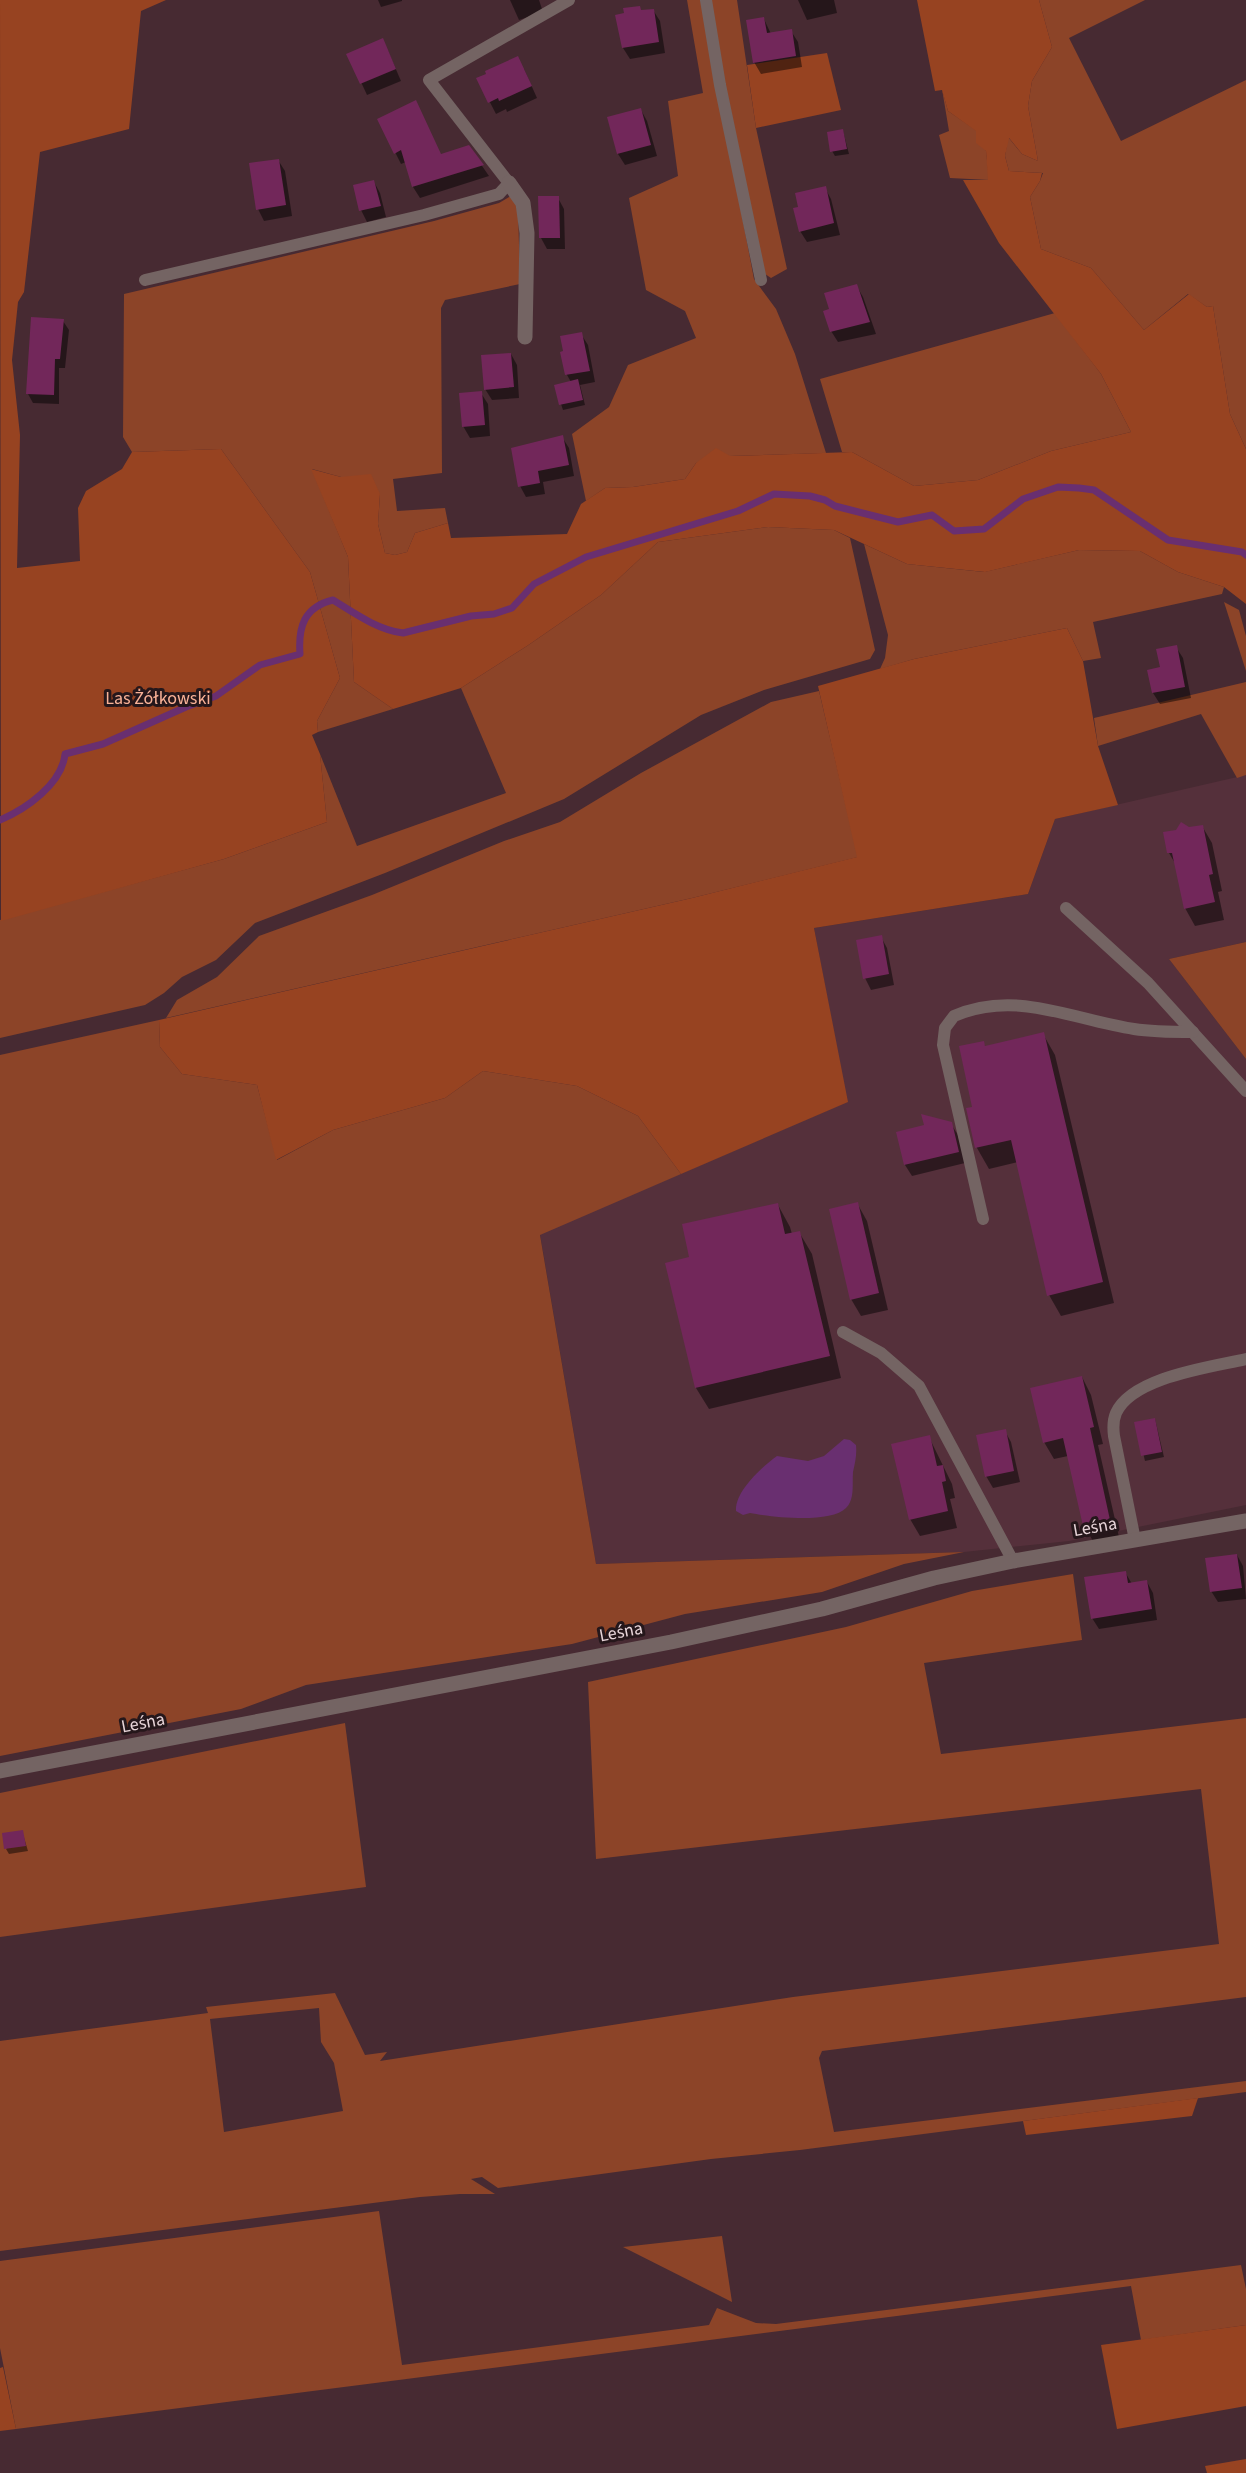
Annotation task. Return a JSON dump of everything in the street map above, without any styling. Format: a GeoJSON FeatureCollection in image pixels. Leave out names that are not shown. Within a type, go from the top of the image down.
{"type":"FeatureCollection","features":[{"type":"Feature","properties":{"kind":"street"},"geometry":{"type":"LineString","coordinates":[[509,183],[523,203],[527,233],[525,337]]}},
{"type":"Feature","properties":{"kind":"street","name":"Leśna"},"geometry":{"type":"LineString","coordinates":[[0,1771],[671,1642],[822,1609],[934,1578],[1013,1561],[1246,1521]]}},
{"type":"Feature","properties":{"kind":"lane"},"geometry":{"type":"LineString","coordinates":[[145,280],[424,215],[499,194],[509,183],[429,80],[568,0]]}},
{"type":"Feature","properties":{"kind":"lane"},"geometry":{"type":"LineString","coordinates":[[706,0],[720,86],[761,280]]}},
{"type":"Feature","properties":{"kind":"lane"},"geometry":{"type":"LineString","coordinates":[[1066,908],[1148,983],[1246,1091]]}},
{"type":"Feature","properties":{"kind":"lane"},"geometry":{"type":"LineString","coordinates":[[983,1219],[943,1045],[945,1028],[954,1016],[976,1008],[1027,1005],[1133,1029],[1193,1032]]}},
{"type":"Feature","properties":{"kind":"lane"},"geometry":{"type":"LineString","coordinates":[[843,1332],[881,1353],[919,1386],[1013,1561]]}},
{"type":"Feature","properties":{"kind":"lane"},"geometry":{"type":"LineString","coordinates":[[1135,1540],[1114,1436],[1113,1425],[1116,1413],[1130,1396],[1146,1386],[1246,1359]]}},
{"type":"Feature","properties":{"kind":"shaded area"},"geometry":{"type":"Polygon","coordinates":[[[687,0],[701,0],[754,279],[776,309],[795,354],[826,453],[730,456],[696,463],[685,479],[633,487],[605,488],[586,501],[572,434],[609,407],[628,365],[696,338],[685,311],[646,290],[629,198],[678,176],[668,101],[703,93],[687,0]]]}},
{"type":"Feature","properties":{"kind":"shaded area"},"geometry":{"type":"Polygon","coordinates":[[[710,0],[737,0],[756,128],[787,269],[771,278],[765,274],[716,40],[710,0]]]}},
{"type":"Feature","properties":{"kind":"shaded area"},"geometry":{"type":"Polygon","coordinates":[[[1039,0],[1145,0],[1069,38],[1121,141],[1246,80],[1246,449],[1230,414],[1213,306],[1207,307],[1188,294],[1144,330],[1091,268],[1041,249],[1030,197],[1043,173],[1009,171],[1005,156],[1008,137],[1022,154],[1038,161],[1028,106],[1032,81],[1052,47],[1039,0]]]}},
{"type":"Feature","properties":{"kind":"shaded area"},"geometry":{"type":"Polygon","coordinates":[[[942,89],[948,111],[977,131],[986,151],[989,180],[950,178],[939,135],[949,131],[942,89]]]}},
{"type":"Feature","properties":{"kind":"shaded area"},"geometry":{"type":"Polygon","coordinates":[[[511,196],[518,205],[520,284],[445,300],[441,308],[442,473],[393,479],[397,511],[445,508],[448,523],[415,533],[407,552],[395,555],[385,553],[378,524],[380,494],[341,477],[312,469],[348,557],[354,682],[393,709],[318,732],[317,721],[340,678],[310,572],[221,449],[132,452],[123,437],[124,294],[434,221],[499,203],[511,196]]]}},
{"type":"Feature","properties":{"kind":"shaded area"},"geometry":{"type":"Polygon","coordinates":[[[1055,313],[1101,374],[1131,432],[1051,451],[978,480],[914,486],[852,452],[842,452],[820,379],[1055,313]]]}},
{"type":"Feature","properties":{"kind":"shaded area"},"geometry":{"type":"Polygon","coordinates":[[[768,527],[834,530],[850,538],[875,650],[870,659],[764,690],[701,715],[564,799],[385,873],[255,923],[216,960],[182,977],[164,993],[145,1005],[0,1038],[0,920],[224,859],[327,822],[320,754],[357,846],[506,793],[461,688],[601,595],[658,542],[768,527]]]}},
{"type":"Feature","properties":{"kind":"shaded area"},"geometry":{"type":"Polygon","coordinates":[[[864,544],[907,564],[984,572],[1079,550],[1140,551],[1178,572],[1224,587],[1222,594],[1093,622],[1101,658],[1083,661],[1067,628],[914,659],[880,669],[885,658],[888,635],[864,544]]]}},
{"type":"Feature","properties":{"kind":"shaded area"},"geometry":{"type":"Polygon","coordinates":[[[1224,602],[1239,610],[1246,636],[1246,671],[1224,602]]]}},
{"type":"Feature","properties":{"kind":"shaded area"},"geometry":{"type":"Polygon","coordinates":[[[1246,682],[1246,775],[1237,778],[1201,714],[1098,746],[1094,718],[1246,682]]]}},
{"type":"Feature","properties":{"kind":"shaded area"},"geometry":{"type":"Polygon","coordinates":[[[819,691],[858,857],[692,898],[166,1018],[177,1000],[217,977],[259,936],[372,895],[504,841],[560,822],[641,773],[771,702],[819,691]]]}},
{"type":"Feature","properties":{"kind":"shaded area"},"geometry":{"type":"Polygon","coordinates":[[[1246,775],[1246,942],[1169,959],[1246,1059],[1246,1505],[1069,1541],[964,1552],[596,1564],[540,1234],[847,1102],[814,928],[1028,894],[1055,819],[1246,775]]]}},
{"type":"Feature","properties":{"kind":"shaded area"},"geometry":{"type":"Polygon","coordinates":[[[1246,942],[1246,1059],[1169,959],[1246,942]]]}},
{"type":"Feature","properties":{"kind":"shaded area"},"geometry":{"type":"Polygon","coordinates":[[[159,1020],[160,1047],[182,1074],[257,1085],[277,1160],[333,1130],[445,1098],[483,1071],[577,1086],[638,1116],[681,1174],[540,1235],[596,1564],[964,1552],[904,1564],[822,1592],[685,1614],[572,1644],[306,1685],[241,1709],[0,1756],[0,1055],[159,1020]]]}},
{"type":"Feature","properties":{"kind":"shaded area"},"geometry":{"type":"Polygon","coordinates":[[[844,1439],[856,1445],[852,1496],[846,1508],[838,1513],[815,1518],[750,1513],[743,1515],[736,1511],[737,1503],[745,1488],[764,1466],[777,1456],[808,1461],[824,1456],[844,1439]]]}},
{"type":"Feature","properties":{"kind":"shaded area"},"geometry":{"type":"Polygon","coordinates":[[[1073,1574],[1082,1640],[924,1663],[941,1754],[1246,1718],[1246,1997],[822,2051],[819,2058],[834,2132],[1246,2081],[1246,2092],[498,2188],[482,2177],[471,2179],[495,2194],[420,2197],[0,2251],[0,2041],[208,2013],[206,2007],[335,1993],[365,2055],[387,2052],[380,2061],[793,1997],[1219,1944],[1201,1789],[596,1859],[588,1682],[846,1627],[972,1591],[1073,1574]],[[319,2008],[210,2019],[224,2132],[343,2111],[334,2063],[321,2042],[319,2008]]]}},
{"type":"Feature","properties":{"kind":"shaded area"},"geometry":{"type":"Polygon","coordinates":[[[345,1723],[366,1887],[0,1937],[0,1793],[345,1723]]]}},
{"type":"Feature","properties":{"kind":"shaded area"},"geometry":{"type":"Polygon","coordinates":[[[379,2211],[402,2365],[709,2325],[717,2308],[756,2323],[776,2324],[1241,2265],[1246,2289],[1246,2325],[1141,2340],[1131,2286],[16,2429],[0,2348],[0,2261],[379,2211]]]}},
{"type":"Feature","properties":{"kind":"shaded area"},"geometry":{"type":"Polygon","coordinates":[[[722,2236],[732,2302],[623,2247],[722,2236]]]}},
{"type":"Feature","properties":{"kind":"green space","name":"Las Żółkowski"},"geometry":{"type":"Polygon","coordinates":[[[0,0],[166,0],[141,11],[129,129],[40,152],[24,292],[18,302],[12,360],[20,435],[17,568],[80,561],[78,508],[86,491],[122,469],[132,452],[221,449],[310,572],[340,678],[317,721],[318,732],[312,735],[320,754],[327,822],[224,859],[1,921],[0,0]]]}},
{"type":"Feature","properties":{"kind":"green space"},"geometry":{"type":"Polygon","coordinates":[[[917,0],[1039,0],[1052,47],[1032,81],[1028,106],[1038,161],[1022,154],[1009,138],[1005,156],[1009,171],[1042,173],[1030,197],[1041,249],[1091,268],[1144,330],[1189,294],[1207,307],[1213,306],[1230,414],[1246,449],[1246,604],[1224,587],[1178,572],[1140,551],[1079,550],[985,572],[907,564],[834,530],[768,527],[658,542],[601,595],[461,688],[393,709],[354,682],[348,557],[311,469],[341,477],[371,474],[380,494],[378,524],[385,553],[395,555],[407,552],[415,533],[448,523],[451,538],[567,534],[581,504],[605,488],[633,487],[685,479],[696,463],[716,448],[730,456],[852,452],[914,486],[978,480],[1051,451],[1131,432],[1101,374],[999,243],[963,180],[988,180],[986,151],[976,143],[976,131],[948,111],[942,90],[935,91],[917,0]]]}},
{"type":"Feature","properties":{"kind":"green space"},"geometry":{"type":"Polygon","coordinates":[[[827,53],[841,110],[756,128],[747,65],[827,53]]]}},
{"type":"Feature","properties":{"kind":"green space"},"geometry":{"type":"Polygon","coordinates":[[[1067,628],[1083,661],[1098,746],[1118,805],[1055,819],[1028,894],[814,928],[848,1102],[681,1174],[638,1116],[577,1086],[483,1071],[445,1098],[333,1130],[276,1160],[257,1085],[182,1074],[160,1047],[159,1020],[692,898],[857,857],[818,686],[914,659],[1067,628]]]}},
{"type":"Feature","properties":{"kind":"green space"},"geometry":{"type":"Polygon","coordinates":[[[1198,2098],[1192,2116],[1026,2135],[1023,2121],[1198,2098]]]}},
{"type":"Feature","properties":{"kind":"green space"},"geometry":{"type":"Polygon","coordinates":[[[1246,2325],[1246,2406],[1117,2429],[1101,2345],[1246,2325]]]}},
{"type":"Feature","properties":{"kind":"green space"},"geometry":{"type":"Polygon","coordinates":[[[3,2367],[16,2429],[0,2431],[0,2368],[3,2367]]]}},
{"type":"Feature","properties":{"kind":"green space"},"geometry":{"type":"Polygon","coordinates":[[[1246,2459],[1246,2473],[1207,2473],[1205,2466],[1246,2459]]]}},
{"type":"Feature","properties":{"kind":"building"},"geometry":{"type":"Polygon","coordinates":[[[640,6],[641,10],[654,9],[659,42],[622,48],[615,15],[624,13],[623,8],[640,6]]]}},
{"type":"Feature","properties":{"kind":"building"},"geometry":{"type":"Polygon","coordinates":[[[764,17],[767,33],[792,29],[796,56],[753,63],[746,20],[764,17]]]}},
{"type":"Feature","properties":{"kind":"building"},"geometry":{"type":"Polygon","coordinates":[[[383,38],[396,69],[360,84],[346,54],[383,38]]]}},
{"type":"Feature","properties":{"kind":"building"},"geometry":{"type":"Polygon","coordinates":[[[518,56],[532,86],[499,101],[498,98],[488,103],[476,78],[486,74],[485,71],[518,56]]]}},
{"type":"Feature","properties":{"kind":"building"},"geometry":{"type":"Polygon","coordinates":[[[416,100],[441,154],[469,145],[484,165],[412,187],[401,150],[394,154],[377,119],[416,100]]]}},
{"type":"Feature","properties":{"kind":"building"},"geometry":{"type":"Polygon","coordinates":[[[641,108],[651,145],[617,154],[607,117],[641,108]]]}},
{"type":"Feature","properties":{"kind":"building"},"geometry":{"type":"Polygon","coordinates":[[[843,129],[847,149],[830,152],[827,132],[843,129]]]}},
{"type":"Feature","properties":{"kind":"building"},"geometry":{"type":"Polygon","coordinates":[[[279,159],[286,205],[256,210],[249,163],[279,159]]]}},
{"type":"Feature","properties":{"kind":"building"},"geometry":{"type":"Polygon","coordinates":[[[374,180],[381,206],[359,211],[353,185],[374,180]]]}},
{"type":"Feature","properties":{"kind":"building"},"geometry":{"type":"Polygon","coordinates":[[[826,186],[834,223],[799,232],[793,208],[798,207],[795,193],[826,186]]]}},
{"type":"Feature","properties":{"kind":"building"},"geometry":{"type":"Polygon","coordinates":[[[538,196],[559,196],[560,238],[539,238],[538,196]]]}},
{"type":"Feature","properties":{"kind":"building"},"geometry":{"type":"Polygon","coordinates":[[[857,284],[870,322],[830,332],[823,311],[829,309],[824,293],[857,284]]]}},
{"type":"Feature","properties":{"kind":"building"},"geometry":{"type":"Polygon","coordinates":[[[31,317],[64,319],[60,359],[55,359],[54,395],[26,394],[31,317]]]}},
{"type":"Feature","properties":{"kind":"building"},"geometry":{"type":"Polygon","coordinates":[[[582,332],[590,371],[565,375],[560,352],[563,351],[560,336],[582,332]]]}},
{"type":"Feature","properties":{"kind":"building"},"geometry":{"type":"Polygon","coordinates":[[[511,353],[514,387],[484,390],[481,355],[511,353]]]}},
{"type":"Feature","properties":{"kind":"building"},"geometry":{"type":"Polygon","coordinates":[[[578,379],[583,400],[559,405],[554,385],[578,379]]]}},
{"type":"Feature","properties":{"kind":"building"},"geometry":{"type":"Polygon","coordinates":[[[482,391],[485,425],[462,427],[459,393],[482,391]]]}},
{"type":"Feature","properties":{"kind":"building"},"geometry":{"type":"Polygon","coordinates":[[[563,435],[569,465],[538,471],[540,483],[518,487],[511,448],[563,435]]]}},
{"type":"Feature","properties":{"kind":"building"},"geometry":{"type":"Polygon","coordinates":[[[1177,645],[1185,687],[1152,693],[1147,670],[1160,667],[1156,649],[1177,645]]]}},
{"type":"Feature","properties":{"kind":"building"},"geometry":{"type":"Polygon","coordinates":[[[1181,822],[1189,827],[1203,825],[1213,874],[1209,875],[1215,902],[1184,909],[1172,853],[1167,853],[1163,832],[1176,830],[1181,822]]]}},
{"type":"Feature","properties":{"kind":"building"},"geometry":{"type":"Polygon","coordinates":[[[882,935],[889,974],[863,979],[856,940],[882,935]]]}},
{"type":"Feature","properties":{"kind":"building"},"geometry":{"type":"Polygon","coordinates":[[[1044,1032],[1103,1282],[1047,1296],[1011,1140],[975,1148],[966,1108],[972,1107],[959,1046],[984,1041],[985,1046],[1044,1032]]]}},
{"type":"Feature","properties":{"kind":"building"},"geometry":{"type":"Polygon","coordinates":[[[921,1114],[952,1122],[959,1152],[904,1165],[896,1132],[924,1125],[921,1114]]]}},
{"type":"Feature","properties":{"kind":"building"},"geometry":{"type":"Polygon","coordinates":[[[858,1202],[879,1293],[850,1300],[829,1209],[858,1202]]]}},
{"type":"Feature","properties":{"kind":"building"},"geometry":{"type":"Polygon","coordinates":[[[778,1203],[785,1234],[800,1231],[830,1356],[695,1388],[665,1263],[689,1257],[682,1224],[778,1203]]]}},
{"type":"Feature","properties":{"kind":"building"},"geometry":{"type":"Polygon","coordinates":[[[1082,1376],[1094,1427],[1090,1428],[1110,1520],[1083,1526],[1063,1438],[1043,1443],[1030,1388],[1082,1376]]]}},
{"type":"Feature","properties":{"kind":"building"},"geometry":{"type":"Polygon","coordinates":[[[1155,1418],[1162,1452],[1141,1456],[1134,1422],[1155,1418]]]}},
{"type":"Feature","properties":{"kind":"building"},"geometry":{"type":"Polygon","coordinates":[[[1006,1429],[1014,1471],[985,1477],[976,1435],[1006,1429]]]}},
{"type":"Feature","properties":{"kind":"building"},"geometry":{"type":"Polygon","coordinates":[[[930,1435],[937,1466],[943,1465],[946,1481],[942,1482],[948,1511],[909,1520],[891,1444],[930,1435]]]}},
{"type":"Feature","properties":{"kind":"building"},"geometry":{"type":"Polygon","coordinates":[[[1237,1554],[1242,1588],[1210,1592],[1205,1558],[1237,1554]]]}},
{"type":"Feature","properties":{"kind":"building"},"geometry":{"type":"Polygon","coordinates":[[[1126,1571],[1128,1583],[1147,1580],[1152,1609],[1091,1619],[1084,1577],[1126,1571]]]}},
{"type":"Feature","properties":{"kind":"building"},"geometry":{"type":"Polygon","coordinates":[[[23,1830],[26,1846],[4,1849],[2,1833],[23,1830]]]}},
{"type":"Feature","properties":{"kind":"waterway"},"geometry":{"type":"LineString","coordinates":[[0,820],[21,809],[50,785],[62,765],[65,754],[103,744],[216,696],[260,665],[300,654],[300,635],[305,620],[309,613],[323,603],[333,600],[375,625],[403,633],[471,616],[494,614],[512,608],[534,584],[586,557],[738,511],[774,494],[810,496],[825,500],[835,506],[898,522],[932,515],[954,531],[984,529],[1023,499],[1058,487],[1079,488],[1094,490],[1168,540],[1242,552],[1246,555]]}}]}
